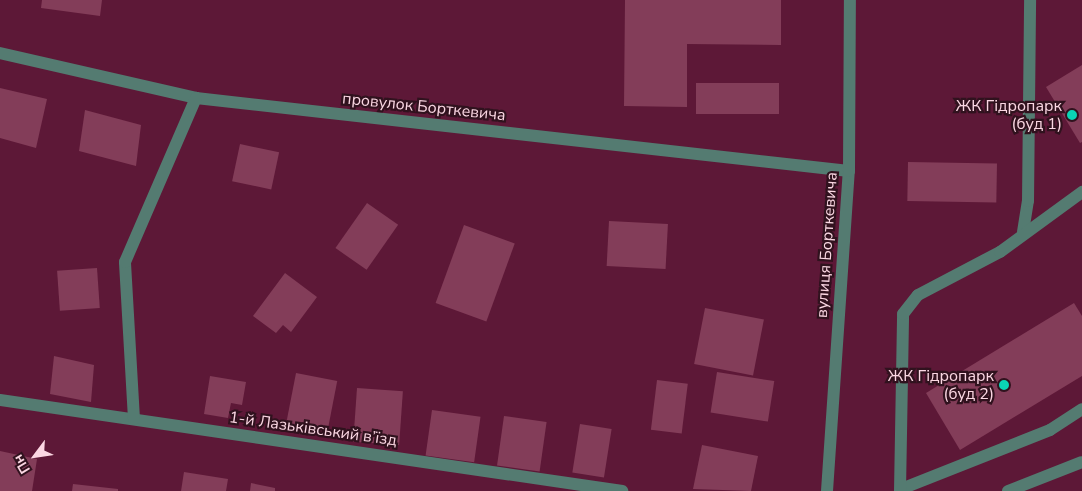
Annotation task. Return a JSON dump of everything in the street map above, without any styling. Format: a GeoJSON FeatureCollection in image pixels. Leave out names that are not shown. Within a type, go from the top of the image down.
{"type":"FeatureCollection","features":[{"type":"Feature","properties":{"kind":"street","name":"вулиця Борткевича"},"geometry":{"type":"LineString","coordinates":[[827,491],[849,171],[850,0]]}},
{"type":"Feature","properties":{"kind":"street"},"geometry":{"type":"LineString","coordinates":[[1023,232],[1028,201],[1030,0]]}},
{"type":"Feature","properties":{"kind":"street","name":"провулок Борткевича"},"geometry":{"type":"LineString","coordinates":[[0,53],[196,98],[849,171]]}},
{"type":"Feature","properties":{"kind":"street"},"geometry":{"type":"LineString","coordinates":[[134,419],[124,262],[196,98]]}},
{"type":"Feature","properties":{"kind":"street"},"geometry":{"type":"LineString","coordinates":[[1082,192],[1023,232],[1000,252],[918,295],[903,314],[900,490],[1050,430],[1082,409]]}},
{"type":"Feature","properties":{"kind":"street","name":"1-й Лазьківський в’їзд"},"geometry":{"type":"LineString","coordinates":[[0,400],[622,491]]}},
{"type":"Feature","properties":{"kind":"street"},"geometry":{"type":"LineString","coordinates":[[1008,491],[1082,462]]}},
{"type":"Feature","properties":{"kind":"building"},"geometry":{"type":"Polygon","coordinates":[[[42,0],[102,0],[100,16],[41,8],[42,0]]]}},
{"type":"Feature","properties":{"kind":"building"},"geometry":{"type":"Polygon","coordinates":[[[625,0],[781,0],[781,45],[687,44],[687,107],[624,106],[625,0]]]}},
{"type":"Feature","properties":{"kind":"building","name":"ЖК Гідропарк (буд 1)"},"geometry":{"type":"Polygon","coordinates":[[[1082,65],[1082,142],[1080,143],[1046,87],[1082,65]]]}},
{"type":"Feature","properties":{"kind":"building"},"geometry":{"type":"Polygon","coordinates":[[[696,83],[779,83],[779,114],[696,114],[696,83]]]}},
{"type":"Feature","properties":{"kind":"building"},"geometry":{"type":"Polygon","coordinates":[[[0,88],[47,99],[36,148],[0,138],[0,88]]]}},
{"type":"Feature","properties":{"kind":"building"},"geometry":{"type":"Polygon","coordinates":[[[85,110],[141,125],[136,166],[79,151],[85,110]]]}},
{"type":"Feature","properties":{"kind":"building"},"geometry":{"type":"Polygon","coordinates":[[[240,144],[279,152],[271,189],[232,181],[240,144]]]}},
{"type":"Feature","properties":{"kind":"building"},"geometry":{"type":"Polygon","coordinates":[[[908,162],[997,164],[996,203],[907,201],[908,162]]]}},
{"type":"Feature","properties":{"kind":"building"},"geometry":{"type":"Polygon","coordinates":[[[367,203],[398,225],[367,270],[335,248],[367,203]]]}},
{"type":"Feature","properties":{"kind":"building"},"geometry":{"type":"Polygon","coordinates":[[[609,221],[668,224],[666,269],[607,266],[609,221]]]}},
{"type":"Feature","properties":{"kind":"building"},"geometry":{"type":"Polygon","coordinates":[[[464,225],[515,243],[486,321],[436,303],[464,225]]]}},
{"type":"Feature","properties":{"kind":"building"},"geometry":{"type":"Polygon","coordinates":[[[97,268],[100,308],[60,311],[57,271],[97,268]]]}},
{"type":"Feature","properties":{"kind":"building"},"geometry":{"type":"Polygon","coordinates":[[[285,273],[317,297],[291,332],[283,325],[276,333],[253,316],[285,273]]]}},
{"type":"Feature","properties":{"kind":"building","name":"ЖК Гідропарк (буд 2)"},"geometry":{"type":"Polygon","coordinates":[[[1074,303],[1082,316],[1082,376],[960,450],[926,393],[1074,303]]]}},
{"type":"Feature","properties":{"kind":"building"},"geometry":{"type":"Polygon","coordinates":[[[705,308],[764,319],[753,375],[694,364],[705,308]]]}},
{"type":"Feature","properties":{"kind":"building"},"geometry":{"type":"Polygon","coordinates":[[[54,356],[94,365],[91,402],[50,394],[54,356]]]}},
{"type":"Feature","properties":{"kind":"building"},"geometry":{"type":"Polygon","coordinates":[[[717,372],[774,381],[768,422],[711,412],[717,372]]]}},
{"type":"Feature","properties":{"kind":"building"},"geometry":{"type":"Polygon","coordinates":[[[296,373],[337,381],[327,432],[286,424],[296,373]]]}},
{"type":"Feature","properties":{"kind":"building"},"geometry":{"type":"Polygon","coordinates":[[[210,376],[246,382],[242,405],[231,403],[228,418],[204,414],[210,376]]]}},
{"type":"Feature","properties":{"kind":"building"},"geometry":{"type":"Polygon","coordinates":[[[657,380],[688,384],[682,433],[651,430],[657,380]]]}},
{"type":"Feature","properties":{"kind":"building"},"geometry":{"type":"Polygon","coordinates":[[[357,388],[403,391],[399,445],[353,442],[357,388]]]}},
{"type":"Feature","properties":{"kind":"building"},"geometry":{"type":"Polygon","coordinates":[[[432,410],[481,417],[474,462],[426,456],[432,410]]]}},
{"type":"Feature","properties":{"kind":"building"},"geometry":{"type":"Polygon","coordinates":[[[504,416],[547,422],[540,471],[497,466],[504,416]]]}},
{"type":"Feature","properties":{"kind":"building"},"geometry":{"type":"Polygon","coordinates":[[[580,424],[612,429],[604,477],[572,472],[580,424]]]}},
{"type":"Feature","properties":{"kind":"building"},"geometry":{"type":"Polygon","coordinates":[[[702,445],[758,456],[751,491],[693,489],[702,445]]]}},
{"type":"Feature","properties":{"kind":"building"},"geometry":{"type":"Polygon","coordinates":[[[0,451],[37,459],[32,491],[0,491],[0,451]]]}},
{"type":"Feature","properties":{"kind":"building"},"geometry":{"type":"Polygon","coordinates":[[[184,472],[228,479],[226,491],[181,491],[184,472]]]}},
{"type":"Feature","properties":{"kind":"building"},"geometry":{"type":"Polygon","coordinates":[[[251,483],[275,488],[275,491],[250,491],[251,483]]]}},
{"type":"Feature","properties":{"kind":"building"},"geometry":{"type":"Polygon","coordinates":[[[73,484],[118,489],[118,491],[72,491],[73,484]]]}},
{"type":"Feature","properties":{"kind":"place","name":"ЖК Гідропарк (буд 1)"},"geometry":{"type":"Point","coordinates":[1072,115]}},
{"type":"Feature","properties":{"kind":"place","name":"ЖК Гідропарк (буд 2)"},"geometry":{"type":"Point","coordinates":[1004,385]}}]}
